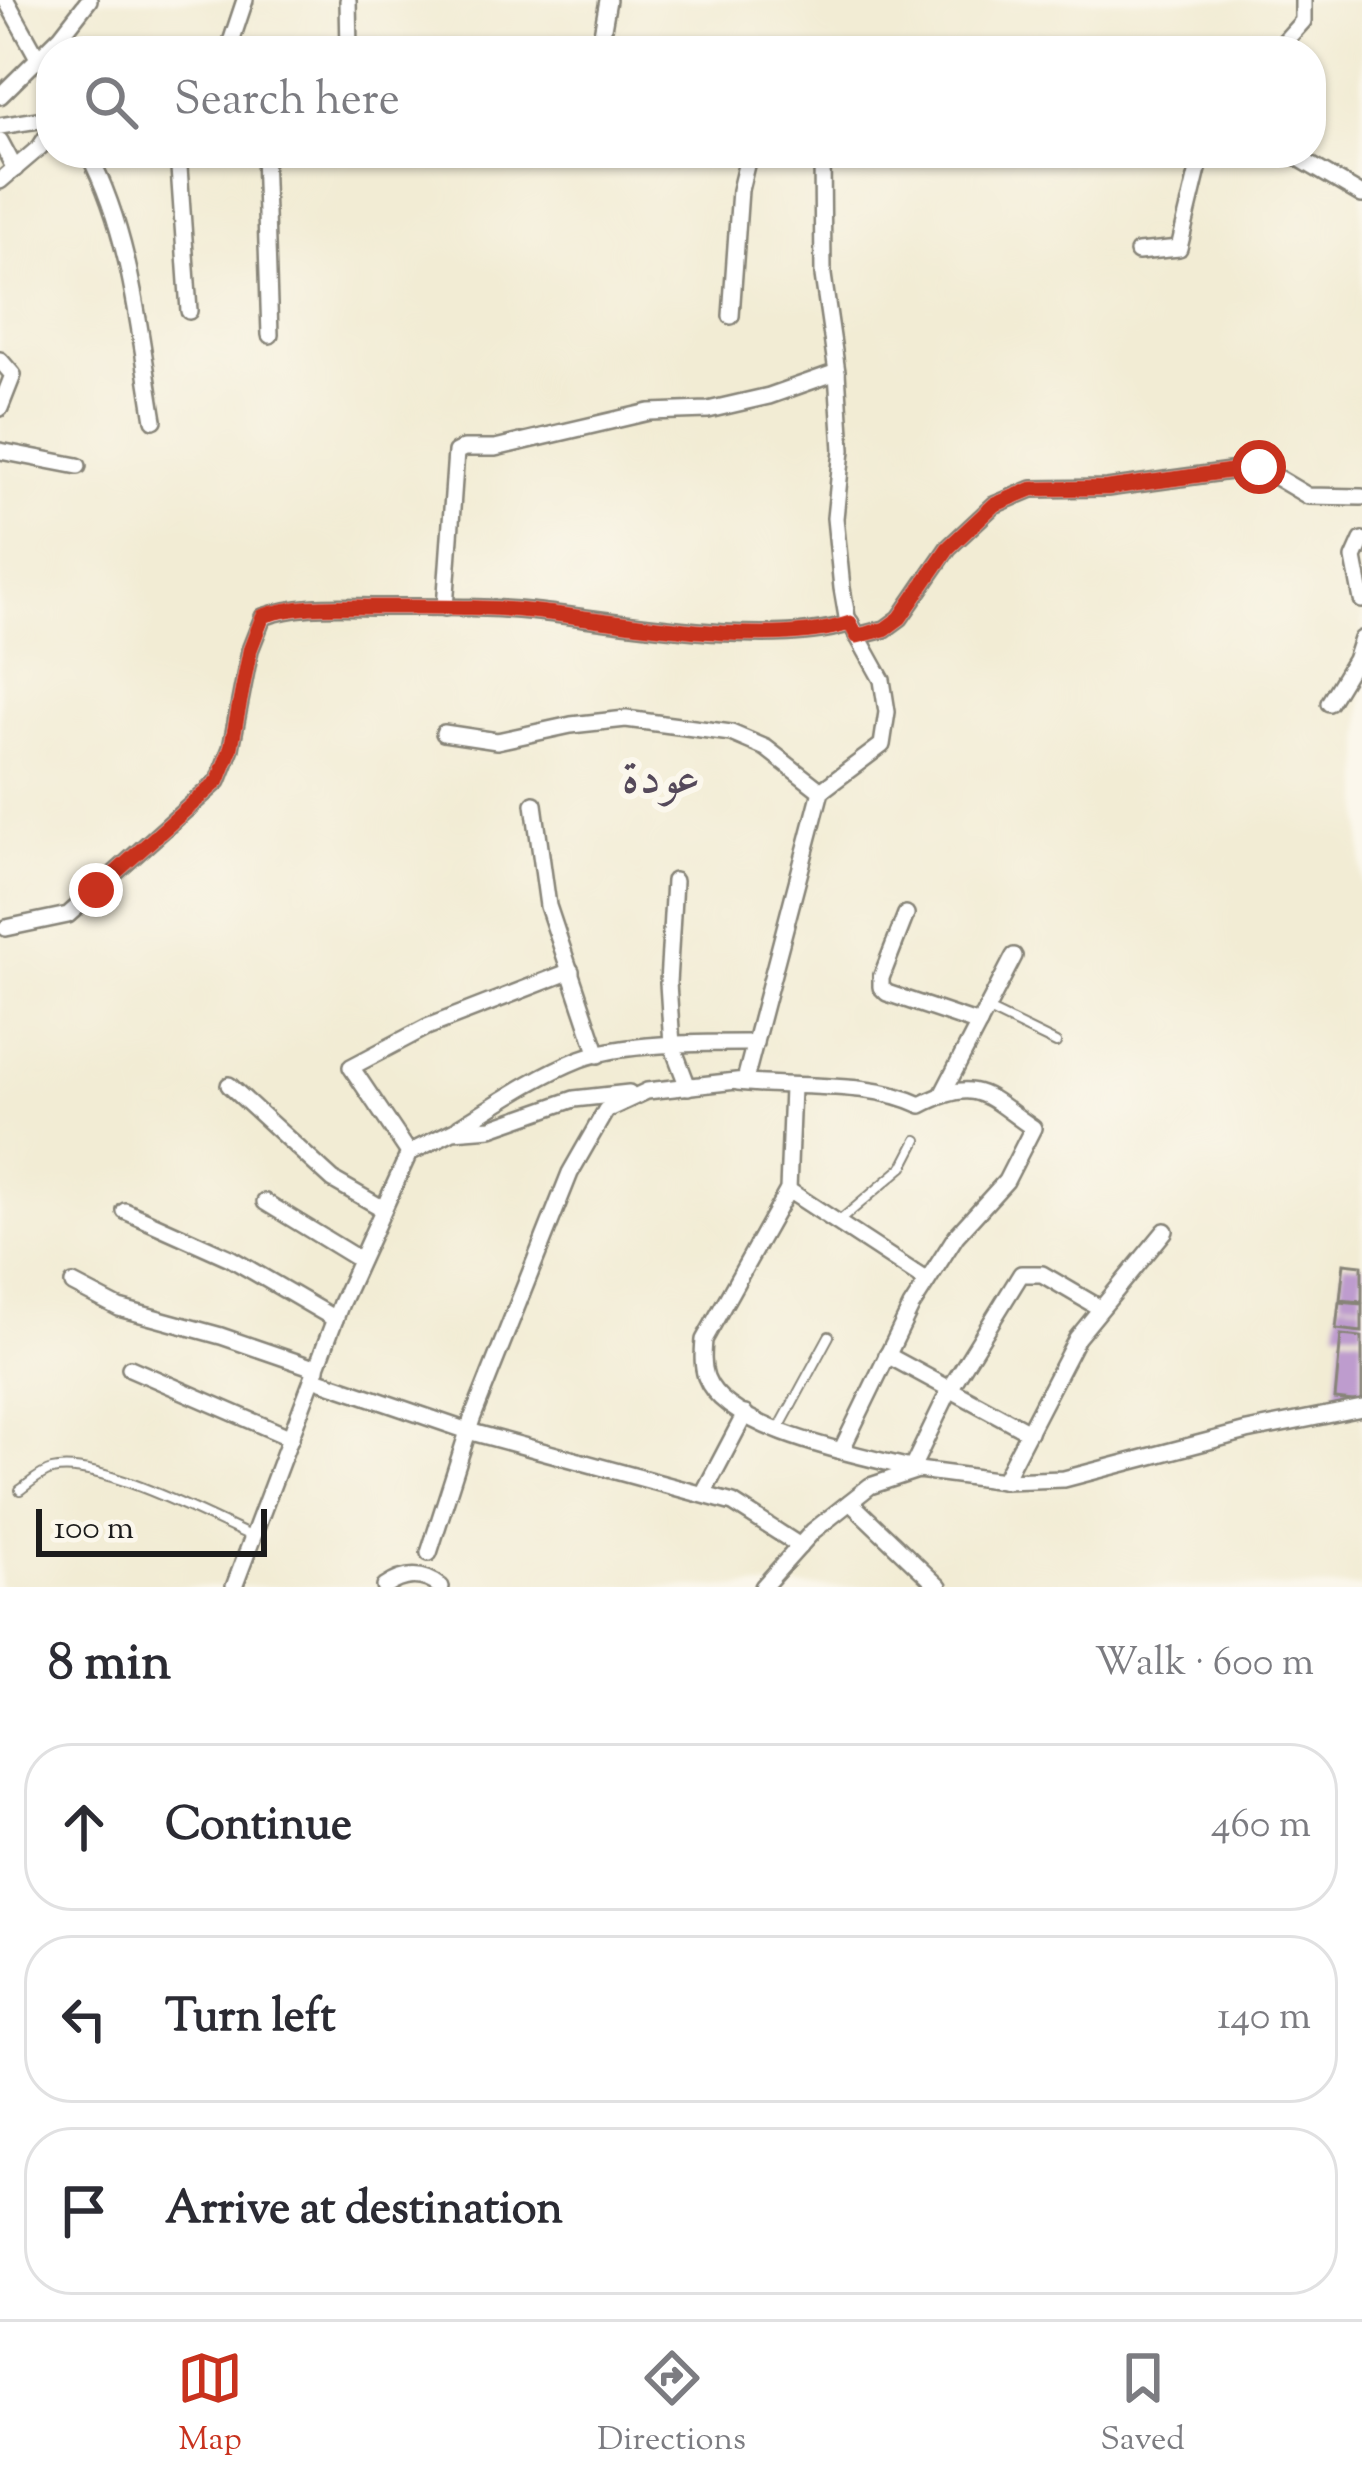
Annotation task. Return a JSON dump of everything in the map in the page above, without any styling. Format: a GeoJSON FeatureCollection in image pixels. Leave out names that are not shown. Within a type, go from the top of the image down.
{"type":"FeatureCollection","features":[{"type":"Feature","properties":{"kind":"street"},"geometry":{"type":"LineString","coordinates":[[6,0],[36,54]]}},
{"type":"Feature","properties":{"kind":"street"},"geometry":{"type":"LineString","coordinates":[[57,36],[88,0]]}},
{"type":"Feature","properties":{"kind":"street"},"geometry":{"type":"LineString","coordinates":[[233,36],[245,0]]}},
{"type":"Feature","properties":{"kind":"street"},"geometry":{"type":"LineString","coordinates":[[348,0],[349,36]]}},
{"type":"Feature","properties":{"kind":"street"},"geometry":{"type":"LineString","coordinates":[[602,36],[608,0]]}},
{"type":"Feature","properties":{"kind":"street"},"geometry":{"type":"LineString","coordinates":[[1290,36],[1303,21],[1303,0]]}},
{"type":"Feature","properties":{"kind":"street"},"geometry":{"type":"LineString","coordinates":[[0,96],[36,60]]}},
{"type":"Feature","properties":{"kind":"street"},"geometry":{"type":"LineString","coordinates":[[0,126],[36,120]]}},
{"type":"Feature","properties":{"kind":"street"},"geometry":{"type":"LineString","coordinates":[[0,141],[15,169]]}},
{"type":"Feature","properties":{"kind":"street"},"geometry":{"type":"LineString","coordinates":[[0,182],[36,151]]}},
{"type":"Feature","properties":{"kind":"street"},"geometry":{"type":"LineString","coordinates":[[96,168],[107,190],[132,282],[154,420]]}},
{"type":"Feature","properties":{"kind":"street"},"geometry":{"type":"LineString","coordinates":[[179,168],[189,311]]}},
{"type":"Feature","properties":{"kind":"street"},"geometry":{"type":"LineString","coordinates":[[264,168],[270,335]]}},
{"type":"Feature","properties":{"kind":"street"},"geometry":{"type":"LineString","coordinates":[[731,316],[745,168]]}},
{"type":"Feature","properties":{"kind":"street"},"geometry":{"type":"LineString","coordinates":[[453,1131],[491,1128],[574,1099],[745,1080],[821,791],[881,745],[887,712],[882,680],[854,630],[842,588],[835,518],[842,450],[823,275],[822,168]]}},
{"type":"Feature","properties":{"kind":"street"},"geometry":{"type":"LineString","coordinates":[[1138,252],[1179,248],[1198,168]]}},
{"type":"Feature","properties":{"kind":"street"},"geometry":{"type":"LineString","coordinates":[[1316,168],[1362,195]]}},
{"type":"Feature","properties":{"kind":"street"},"geometry":{"type":"LineString","coordinates":[[0,361],[13,375],[0,408]]}},
{"type":"Feature","properties":{"kind":"street"},"geometry":{"type":"LineString","coordinates":[[445,608],[456,452],[496,448],[650,412],[708,410],[769,396],[837,372]]}},
{"type":"Feature","properties":{"kind":"street"},"geometry":{"type":"LineString","coordinates":[[0,452],[77,466]]}},
{"type":"Feature","properties":{"kind":"street"},"geometry":{"type":"LineString","coordinates":[[6,928],[68,915],[218,781],[231,748],[245,672],[263,616],[290,607],[532,611],[756,633],[885,629],[900,618],[948,548],[994,505],[1032,489],[1107,488],[1259,467],[1308,496],[1362,497]]}},
{"type":"Feature","properties":{"kind":"street"},"geometry":{"type":"LineString","coordinates":[[1362,540],[1354,559],[1362,600]]}},
{"type":"Feature","properties":{"kind":"street"},"geometry":{"type":"LineString","coordinates":[[1329,703],[1362,639]]}},
{"type":"Feature","properties":{"kind":"street"},"geometry":{"type":"LineString","coordinates":[[444,733],[497,741],[626,719],[731,733],[766,748],[821,791]]}},
{"type":"Feature","properties":{"kind":"street"},"geometry":{"type":"LineString","coordinates":[[535,804],[548,906],[598,1055]]}},
{"type":"Feature","properties":{"kind":"street"},"geometry":{"type":"LineString","coordinates":[[674,881],[668,982],[672,1045],[688,1088]]}},
{"type":"Feature","properties":{"kind":"street"},"geometry":{"type":"LineString","coordinates":[[906,914],[881,987],[887,993],[983,1017]]}},
{"type":"Feature","properties":{"kind":"street"},"geometry":{"type":"LineString","coordinates":[[944,1094],[1014,956]]}},
{"type":"Feature","properties":{"kind":"street"},"geometry":{"type":"LineString","coordinates":[[410,1153],[351,1067],[427,1027],[571,971]]}},
{"type":"Feature","properties":{"kind":"street"},"geometry":{"type":"LineString","coordinates":[[234,1587],[335,1318],[410,1153],[585,1057],[672,1045],[754,1043]]}},
{"type":"Feature","properties":{"kind":"street"},"geometry":{"type":"LineString","coordinates":[[735,1081],[792,1088],[890,1090],[921,1105],[958,1088],[979,1090],[1033,1128],[1006,1180],[956,1236],[927,1281],[841,1451]]}},
{"type":"Feature","properties":{"kind":"street"},"geometry":{"type":"LineString","coordinates":[[229,1085],[333,1180],[382,1208]]}},
{"type":"Feature","properties":{"kind":"street"},"geometry":{"type":"LineString","coordinates":[[792,1088],[788,1190],[704,1340],[707,1382],[745,1414],[777,1431],[841,1451],[915,1469],[1003,1481],[1064,1479],[1281,1422],[1362,1408]]}},
{"type":"Feature","properties":{"kind":"street"},"geometry":{"type":"LineString","coordinates":[[386,1587],[411,1576],[430,1552],[468,1431],[571,1173],[606,1110],[647,1091]]}},
{"type":"Feature","properties":{"kind":"street"},"geometry":{"type":"LineString","coordinates":[[788,1190],[927,1281]]}},
{"type":"Feature","properties":{"kind":"street"},"geometry":{"type":"LineString","coordinates":[[265,1202],[360,1260]]}},
{"type":"Feature","properties":{"kind":"street"},"geometry":{"type":"LineString","coordinates":[[125,1211],[230,1258],[335,1318]]}},
{"type":"Feature","properties":{"kind":"street"},"geometry":{"type":"LineString","coordinates":[[1003,1481],[1077,1338],[1166,1231]]}},
{"type":"Feature","properties":{"kind":"street"},"geometry":{"type":"LineString","coordinates":[[763,1587],[800,1546],[870,1486],[915,1469],[950,1389],[1021,1274],[1042,1274],[1100,1308]]}},
{"type":"Feature","properties":{"kind":"street"},"geometry":{"type":"LineString","coordinates":[[73,1284],[119,1308],[220,1336],[468,1431],[733,1503],[800,1546]]}},
{"type":"Feature","properties":{"kind":"street"},"geometry":{"type":"LineString","coordinates":[[887,1355],[1029,1432]]}},
{"type":"Feature","properties":{"kind":"street"},"geometry":{"type":"LineString","coordinates":[[130,1368],[291,1438]]}},
{"type":"Feature","properties":{"kind":"street"},"geometry":{"type":"LineString","coordinates":[[704,1494],[745,1414]]}},
{"type":"Feature","properties":{"kind":"street"},"geometry":{"type":"LineString","coordinates":[[850,1502],[940,1587]]}},
{"type":"Feature","properties":{"kind":"street"},"geometry":{"type":"LineString","coordinates":[[430,1552],[439,1585]]}},
{"type":"Feature","properties":{"kind":"street"},"geometry":{"type":"LineString","coordinates":[[411,1576],[439,1585]]}},
{"type":"Feature","properties":{"kind":"lane"},"geometry":{"type":"LineString","coordinates":[[983,1017],[1056,1043]]}},
{"type":"Feature","properties":{"kind":"lane"},"geometry":{"type":"LineString","coordinates":[[838,1222],[902,1167],[917,1140]]}},
{"type":"Feature","properties":{"kind":"lane"},"geometry":{"type":"LineString","coordinates":[[777,1431],[829,1336]]}},
{"type":"Feature","properties":{"kind":"lane"},"geometry":{"type":"LineString","coordinates":[[20,1490],[46,1471],[62,1468],[94,1474],[134,1484],[251,1536]]}},
{"type":"Feature","properties":{"kind":"building"},"geometry":{"type":"Polygon","coordinates":[[[1344,1263],[1362,1265],[1362,1302],[1340,1300],[1344,1263]]]}},
{"type":"Feature","properties":{"kind":"building"},"geometry":{"type":"Polygon","coordinates":[[[1339,1302],[1362,1304],[1362,1332],[1336,1329],[1339,1302]]]}},
{"type":"Feature","properties":{"kind":"building"},"geometry":{"type":"Polygon","coordinates":[[[1341,1335],[1362,1337],[1362,1402],[1335,1399],[1341,1335]]]}},
{"type":"Feature","properties":{"kind":"district","name":"عودة"},"geometry":{"type":"Point","coordinates":[661,776]}},
{"type":"Feature","properties":{"kind":"route"},"geometry":{"type":"LineString","coordinates":[[96,890],[218,781],[231,748],[250,650],[263,616],[290,607],[445,608],[532,611],[756,633],[824,632],[850,623],[857,636],[885,629],[900,618],[948,548],[994,505],[1032,489],[1107,488],[1259,467]]}}]}
